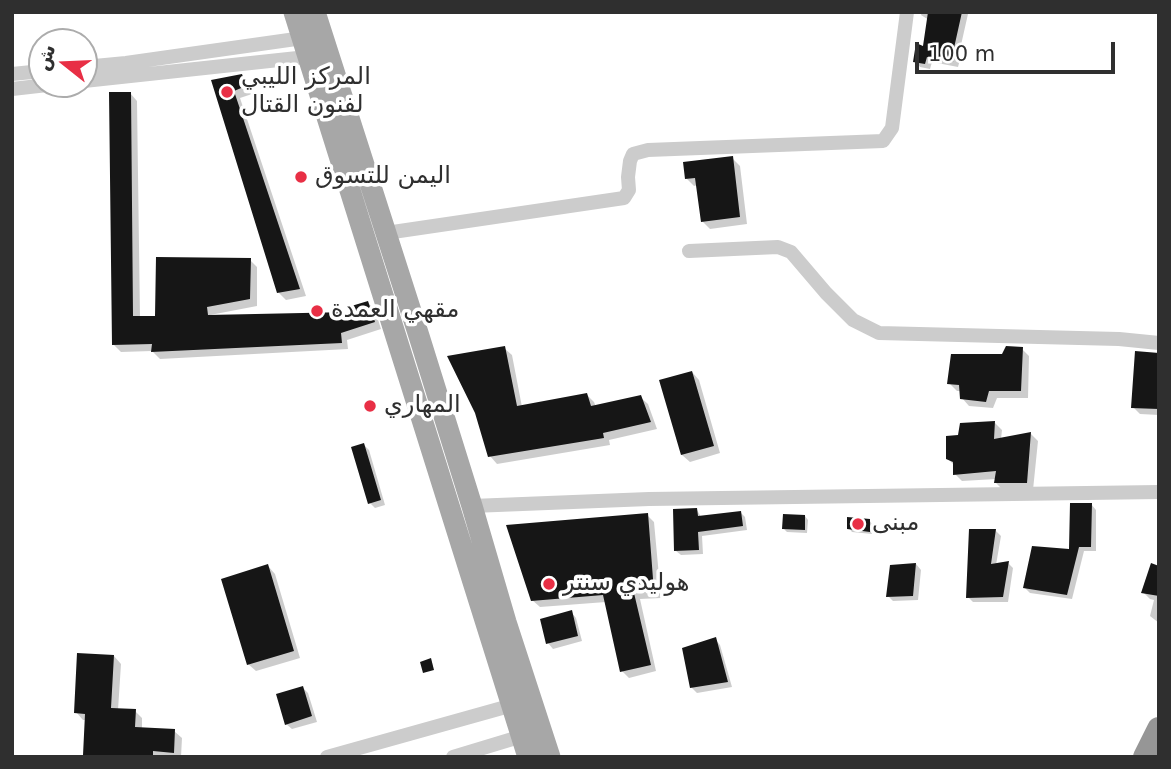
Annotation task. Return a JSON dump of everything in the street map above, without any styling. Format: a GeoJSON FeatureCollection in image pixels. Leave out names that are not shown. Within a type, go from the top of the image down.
{"type":"FeatureCollection","features":[{"type":"Feature","properties":{"kind":"highway"},"geometry":{"type":"LineString","coordinates":[[1145,757],[1159,729]]}},
{"type":"Feature","properties":{"kind":"main road"},"geometry":{"type":"LineString","coordinates":[[294,12],[315,46],[386,233],[506,622],[530,741],[550,757]]}},
{"type":"Feature","properties":{"kind":"main road"},"geometry":{"type":"LineString","coordinates":[[315,12],[315,46],[521,702]]}},
{"type":"Feature","properties":{"kind":"street"},"geometry":{"type":"LineString","coordinates":[[386,233],[624,198],[629,190],[629,161],[633,154],[648,150],[883,141],[892,128],[907,12]]}},
{"type":"Feature","properties":{"kind":"street"},"geometry":{"type":"LineString","coordinates":[[98,77],[127,70],[315,46]]}},
{"type":"Feature","properties":{"kind":"street"},"geometry":{"type":"LineString","coordinates":[[98,68],[127,70]]}},
{"type":"Feature","properties":{"kind":"street"},"geometry":{"type":"LineString","coordinates":[[689,251],[778,247],[791,251],[853,320],[879,333],[1119,339],[1159,343]]}},
{"type":"Feature","properties":{"kind":"street"},"geometry":{"type":"LineString","coordinates":[[472,506],[741,497],[1159,492]]}},
{"type":"Feature","properties":{"kind":"street"},"geometry":{"type":"LineString","coordinates":[[327,757],[521,702]]}},
{"type":"Feature","properties":{"kind":"street"},"geometry":{"type":"LineString","coordinates":[[453,757],[530,741]]}},
{"type":"Feature","properties":{"kind":"building"},"geometry":{"type":"Polygon","coordinates":[[[928,12],[962,12],[953,62],[927,57],[925,64],[913,62],[916,43],[923,46],[928,12]]]}},
{"type":"Feature","properties":{"kind":"building"},"geometry":{"type":"Polygon","coordinates":[[[242,74],[246,86],[234,91],[300,289],[277,293],[211,80],[242,74]]]}},
{"type":"Feature","properties":{"kind":"building"},"geometry":{"type":"Polygon","coordinates":[[[109,92],[131,92],[133,316],[155,316],[156,257],[251,258],[250,299],[207,307],[208,315],[350,312],[348,307],[368,301],[375,322],[341,333],[342,343],[151,352],[152,344],[112,345],[109,92]]]}},
{"type":"Feature","properties":{"kind":"building"},"geometry":{"type":"Polygon","coordinates":[[[733,156],[740,217],[701,222],[695,178],[685,179],[683,162],[733,156]]]}},
{"type":"Feature","properties":{"kind":"building"},"geometry":{"type":"Polygon","coordinates":[[[505,346],[517,406],[587,393],[591,406],[641,395],[651,422],[603,433],[604,438],[488,457],[475,413],[447,356],[505,346]]]}},
{"type":"Feature","properties":{"kind":"building"},"geometry":{"type":"Polygon","coordinates":[[[1006,346],[1023,347],[1021,391],[989,391],[986,402],[960,399],[959,385],[947,384],[951,354],[1002,354],[1006,346]]]}},
{"type":"Feature","properties":{"kind":"building"},"geometry":{"type":"Polygon","coordinates":[[[1135,351],[1159,353],[1159,409],[1131,408],[1135,351]]]}},
{"type":"Feature","properties":{"kind":"building"},"geometry":{"type":"Polygon","coordinates":[[[692,371],[714,446],[681,455],[659,380],[692,371]]]}},
{"type":"Feature","properties":{"kind":"building"},"geometry":{"type":"Polygon","coordinates":[[[995,421],[994,439],[1031,432],[1027,483],[994,483],[996,471],[953,475],[953,462],[946,459],[946,436],[958,435],[960,423],[995,421]]]}},
{"type":"Feature","properties":{"kind":"building"},"geometry":{"type":"Polygon","coordinates":[[[364,443],[381,500],[368,504],[351,447],[364,443]]]}},
{"type":"Feature","properties":{"kind":"building"},"geometry":{"type":"Polygon","coordinates":[[[1070,503],[1092,503],[1091,547],[1079,547],[1067,595],[1023,588],[1032,546],[1069,549],[1070,503]]]}},
{"type":"Feature","properties":{"kind":"building"},"geometry":{"type":"Polygon","coordinates":[[[697,508],[698,516],[741,511],[743,526],[698,532],[699,550],[674,551],[673,509],[697,508]]]}},
{"type":"Feature","properties":{"kind":"building"},"geometry":{"type":"Polygon","coordinates":[[[648,513],[654,592],[634,593],[651,665],[620,672],[603,595],[531,601],[506,525],[648,513]]]}},
{"type":"Feature","properties":{"kind":"building"},"geometry":{"type":"Polygon","coordinates":[[[783,514],[805,515],[805,530],[782,529],[783,514]]]}},
{"type":"Feature","properties":{"kind":"building","name":"مبنى"},"geometry":{"type":"Polygon","coordinates":[[[847,517],[870,519],[870,532],[847,529],[847,517]]]}},
{"type":"Feature","properties":{"kind":"building"},"geometry":{"type":"Polygon","coordinates":[[[969,529],[996,529],[991,564],[1009,561],[1003,597],[966,598],[969,529]]]}},
{"type":"Feature","properties":{"kind":"building"},"geometry":{"type":"Polygon","coordinates":[[[916,563],[913,596],[886,597],[890,565],[916,563]]]}},
{"type":"Feature","properties":{"kind":"building"},"geometry":{"type":"Polygon","coordinates":[[[1151,563],[1159,566],[1159,596],[1141,593],[1151,563]]]}},
{"type":"Feature","properties":{"kind":"building"},"geometry":{"type":"Polygon","coordinates":[[[268,564],[294,651],[247,665],[221,579],[268,564]]]}},
{"type":"Feature","properties":{"kind":"building"},"geometry":{"type":"Polygon","coordinates":[[[572,610],[578,636],[546,644],[540,619],[572,610]]]}},
{"type":"Feature","properties":{"kind":"building"},"geometry":{"type":"Polygon","coordinates":[[[716,637],[728,682],[690,688],[682,648],[716,637]]]}},
{"type":"Feature","properties":{"kind":"building"},"geometry":{"type":"Polygon","coordinates":[[[77,653],[114,655],[111,708],[136,709],[135,727],[175,729],[174,753],[153,751],[153,757],[83,755],[85,714],[74,713],[77,653]]]}},
{"type":"Feature","properties":{"kind":"building"},"geometry":{"type":"Polygon","coordinates":[[[431,658],[434,670],[423,673],[420,662],[431,658]]]}},
{"type":"Feature","properties":{"kind":"building"},"geometry":{"type":"Polygon","coordinates":[[[303,686],[312,716],[285,725],[276,694],[303,686]]]}},
{"type":"Feature","properties":{"kind":"place","name":"المركز الليبي لفنون القتال"},"geometry":{"type":"Point","coordinates":[227,92]}},
{"type":"Feature","properties":{"kind":"place","name":"اليمن للتسوق"},"geometry":{"type":"Point","coordinates":[301,177]}},
{"type":"Feature","properties":{"kind":"place","name":"مقهي العمدة"},"geometry":{"type":"Point","coordinates":[317,311]}},
{"type":"Feature","properties":{"kind":"place","name":"المهاري"},"geometry":{"type":"Point","coordinates":[370,406]}},
{"type":"Feature","properties":{"kind":"place","name":"مبنى"},"geometry":{"type":"Point","coordinates":[858,524]}},
{"type":"Feature","properties":{"kind":"place","name":"هوليدي سنتر"},"geometry":{"type":"Point","coordinates":[549,584]}}]}
